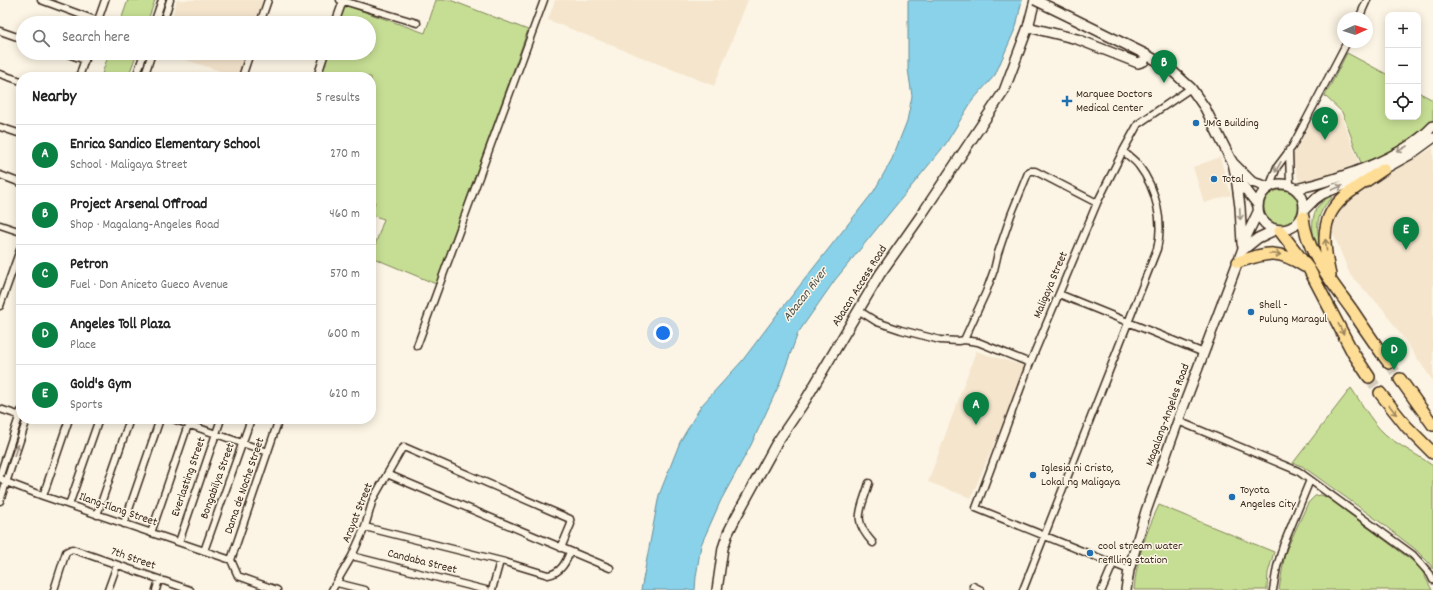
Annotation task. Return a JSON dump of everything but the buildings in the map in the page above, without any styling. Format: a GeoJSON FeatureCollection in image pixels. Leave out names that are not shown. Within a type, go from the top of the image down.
{"type":"FeatureCollection","features":[{"type":"Feature","properties":{"kind":"highway"},"geometry":{"type":"LineString","coordinates":[[1332,283],[1327,264],[1324,234],[1329,217],[1341,199],[1384,169]]}},
{"type":"Feature","properties":{"kind":"highway"},"geometry":{"type":"LineString","coordinates":[[1304,213],[1305,233],[1332,283],[1389,363]]}},
{"type":"Feature","properties":{"kind":"highway"},"geometry":{"type":"LineString","coordinates":[[1277,230],[1309,269],[1353,353],[1368,377]]}},
{"type":"Feature","properties":{"kind":"highway"},"geometry":{"type":"LineString","coordinates":[[1240,257],[1276,254],[1290,257],[1309,269]]}},
{"type":"Feature","properties":{"kind":"highway"},"geometry":{"type":"LineString","coordinates":[[1400,378],[1433,425]]}},
{"type":"Feature","properties":{"kind":"highway"},"geometry":{"type":"LineString","coordinates":[[1380,393],[1407,427],[1433,453]]}},
{"type":"Feature","properties":{"kind":"main road"},"geometry":{"type":"LineString","coordinates":[[1035,0],[1147,55],[1169,68],[1191,88],[1204,108],[1233,163],[1240,207],[1240,257]]}},
{"type":"Feature","properties":{"kind":"main road","name":"Abacan Access Road"},"geometry":{"type":"LineString","coordinates":[[717,590],[723,548],[736,517],[776,444],[805,401],[880,274],[983,122],[1000,100],[1028,27],[1035,0]]}},
{"type":"Feature","properties":{"kind":"main road"},"geometry":{"type":"LineString","coordinates":[[1028,27],[1077,39],[1138,63],[1144,61],[1147,55]]}},
{"type":"Feature","properties":{"kind":"main road"},"geometry":{"type":"LineString","coordinates":[[1258,208],[1259,198],[1263,191],[1269,186],[1280,183],[1293,187],[1318,184],[1380,162],[1412,142],[1433,126]]}},
{"type":"Feature","properties":{"kind":"main road"},"geometry":{"type":"LineString","coordinates":[[1236,177],[1258,208],[1262,221],[1267,226],[1277,230],[1287,230],[1299,223],[1304,213],[1315,199],[1322,194],[1384,169],[1411,154],[1433,138]]}},
{"type":"Feature","properties":{"kind":"main road"},"geometry":{"type":"LineString","coordinates":[[1233,163],[1252,182],[1269,186]]}},
{"type":"Feature","properties":{"kind":"main road"},"geometry":{"type":"LineString","coordinates":[[1293,187],[1301,194],[1304,201],[1304,213]]}},
{"type":"Feature","properties":{"kind":"main road","name":"Magalang-Angeles Road"},"geometry":{"type":"LineString","coordinates":[[1126,590],[1129,570],[1146,511],[1258,208]]}},
{"type":"Feature","properties":{"kind":"main road","name":"Magalang-Angeles Road"},"geometry":{"type":"LineString","coordinates":[[1240,257],[1258,238],[1277,230]]}},
{"type":"Feature","properties":{"kind":"street"},"geometry":{"type":"LineString","coordinates":[[41,0],[82,16]]}},
{"type":"Feature","properties":{"kind":"street"},"geometry":{"type":"LineString","coordinates":[[99,16],[105,0]]}},
{"type":"Feature","properties":{"kind":"street"},"geometry":{"type":"LineString","coordinates":[[156,16],[162,0]]}},
{"type":"Feature","properties":{"kind":"street"},"geometry":{"type":"LineString","coordinates":[[165,16],[170,0]]}},
{"type":"Feature","properties":{"kind":"street"},"geometry":{"type":"LineString","coordinates":[[262,16],[268,0]]}},
{"type":"Feature","properties":{"kind":"street"},"geometry":{"type":"LineString","coordinates":[[337,16],[341,0],[417,23]]}},
{"type":"Feature","properties":{"kind":"street"},"geometry":{"type":"LineString","coordinates":[[417,346],[544,0]]}},
{"type":"Feature","properties":{"kind":"street"},"geometry":{"type":"LineString","coordinates":[[1362,12],[1367,0]]}},
{"type":"Feature","properties":{"kind":"street"},"geometry":{"type":"LineString","coordinates":[[0,31],[16,37]]}},
{"type":"Feature","properties":{"kind":"street"},"geometry":{"type":"LineString","coordinates":[[1269,186],[1277,167],[1292,147],[1344,48]]}},
{"type":"Feature","properties":{"kind":"street"},"geometry":{"type":"LineString","coordinates":[[80,72],[84,60]]}},
{"type":"Feature","properties":{"kind":"street"},"geometry":{"type":"LineString","coordinates":[[138,72],[142,60]]}},
{"type":"Feature","properties":{"kind":"street"},"geometry":{"type":"LineString","coordinates":[[146,72],[150,60]]}},
{"type":"Feature","properties":{"kind":"street"},"geometry":{"type":"LineString","coordinates":[[244,72],[248,60]]}},
{"type":"Feature","properties":{"kind":"street"},"geometry":{"type":"LineString","coordinates":[[319,72],[323,60]]}},
{"type":"Feature","properties":{"kind":"street"},"geometry":{"type":"LineString","coordinates":[[0,74],[16,79]]}},
{"type":"Feature","properties":{"kind":"street","name":"Maligaya Street"},"geometry":{"type":"LineString","coordinates":[[1044,536],[976,508],[1030,363],[1097,202],[1123,151],[1138,124],[1191,88]]}},
{"type":"Feature","properties":{"kind":"street"},"geometry":{"type":"LineString","coordinates":[[0,127],[16,132]]}},
{"type":"Feature","properties":{"kind":"street"},"geometry":{"type":"LineString","coordinates":[[1289,150],[1293,187]]}},
{"type":"Feature","properties":{"kind":"street"},"geometry":{"type":"LineString","coordinates":[[1023,590],[1160,239],[1160,226],[1154,197],[1149,182],[1139,165],[1123,151]]}},
{"type":"Feature","properties":{"kind":"street"},"geometry":{"type":"LineString","coordinates":[[964,340],[986,292],[1011,215],[1028,173],[1030,171],[1035,171],[1097,202]]}},
{"type":"Feature","properties":{"kind":"street"},"geometry":{"type":"LineString","coordinates":[[0,175],[16,181]]}},
{"type":"Feature","properties":{"kind":"street"},"geometry":{"type":"LineString","coordinates":[[0,225],[16,230]]}},
{"type":"Feature","properties":{"kind":"street"},"geometry":{"type":"LineString","coordinates":[[0,306],[16,261]]}},
{"type":"Feature","properties":{"kind":"street"},"geometry":{"type":"LineString","coordinates":[[1059,294],[1204,353]]}},
{"type":"Feature","properties":{"kind":"street"},"geometry":{"type":"LineString","coordinates":[[858,310],[877,322],[940,340],[964,340],[978,342],[1030,363]]}},
{"type":"Feature","properties":{"kind":"street"},"geometry":{"type":"LineString","coordinates":[[0,409],[16,413]]}},
{"type":"Feature","properties":{"kind":"street"},"geometry":{"type":"LineString","coordinates":[[1178,421],[1298,471],[1413,556],[1430,574],[1433,580]]}},
{"type":"Feature","properties":{"kind":"street"},"geometry":{"type":"LineString","coordinates":[[0,476],[18,424]]}},
{"type":"Feature","properties":{"kind":"street"},"geometry":{"type":"LineString","coordinates":[[0,501],[25,424]]}},
{"type":"Feature","properties":{"kind":"street"},"geometry":{"type":"LineString","coordinates":[[43,496],[67,424]]}},
{"type":"Feature","properties":{"kind":"street"},"geometry":{"type":"LineString","coordinates":[[69,505],[97,424]]}},
{"type":"Feature","properties":{"kind":"street"},"geometry":{"type":"LineString","coordinates":[[97,515],[128,424]]}},
{"type":"Feature","properties":{"kind":"street"},"geometry":{"type":"LineString","coordinates":[[124,524],[158,424]]}},
{"type":"Feature","properties":{"kind":"street"},"geometry":{"type":"LineString","coordinates":[[151,533],[188,424]]}},
{"type":"Feature","properties":{"kind":"street"},"geometry":{"type":"LineString","coordinates":[[194,424],[216,434],[268,452]]}},
{"type":"Feature","properties":{"kind":"street","name":"Everlasting Street"},"geometry":{"type":"LineString","coordinates":[[179,542],[219,424]]}},
{"type":"Feature","properties":{"kind":"street","name":"Bongabilya Street"},"geometry":{"type":"LineString","coordinates":[[204,551],[249,424]]}},
{"type":"Feature","properties":{"kind":"street","name":"Dama de Noche Street"},"geometry":{"type":"LineString","coordinates":[[231,560],[277,424]]}},
{"type":"Feature","properties":{"kind":"street","name":"Arayat Street"},"geometry":{"type":"LineString","coordinates":[[332,590],[352,556],[365,527],[373,499],[401,450],[406,447],[570,519],[571,524],[561,548]]}},
{"type":"Feature","properties":{"kind":"street"},"geometry":{"type":"LineString","coordinates":[[387,474],[610,568]]}},
{"type":"Feature","properties":{"kind":"street","name":"Ilang-Ilang Street"},"geometry":{"type":"LineString","coordinates":[[0,476],[6,482],[43,496],[231,560]]}},
{"type":"Feature","properties":{"kind":"street"},"geometry":{"type":"LineString","coordinates":[[1273,590],[1283,546],[1310,480]]}},
{"type":"Feature","properties":{"kind":"street"},"geometry":{"type":"LineString","coordinates":[[869,483],[860,512],[859,522],[864,533],[873,543]]}},
{"type":"Feature","properties":{"kind":"street"},"geometry":{"type":"LineString","coordinates":[[365,527],[500,561],[548,575],[556,573],[562,568],[570,552]]}},
{"type":"Feature","properties":{"kind":"street"},"geometry":{"type":"LineString","coordinates":[[1044,536],[1129,570]]}},
{"type":"Feature","properties":{"kind":"street","name":"7th Street"},"geometry":{"type":"LineString","coordinates":[[54,590],[66,552],[75,549],[117,566],[190,590]]}},
{"type":"Feature","properties":{"kind":"street","name":"Candaba Street"},"geometry":{"type":"LineString","coordinates":[[352,556],[472,588],[486,590]]}},
{"type":"Feature","properties":{"kind":"street"},"geometry":{"type":"LineString","coordinates":[[231,560],[238,576],[276,590]]}},
{"type":"Feature","properties":{"kind":"street"},"geometry":{"type":"LineString","coordinates":[[492,590],[500,561]]}},
{"type":"Feature","properties":{"kind":"street"},"geometry":{"type":"LineString","coordinates":[[1102,590],[1112,564]]}},
{"type":"Feature","properties":{"kind":"street"},"geometry":{"type":"LineString","coordinates":[[108,590],[117,566]]}},
{"type":"Feature","properties":{"kind":"street"},"geometry":{"type":"LineString","coordinates":[[156,590],[159,580]]}},
{"type":"Feature","properties":{"kind":"street"},"geometry":{"type":"LineString","coordinates":[[337,583],[365,590]]}},
{"type":"Feature","properties":{"kind":"street"},"geometry":{"type":"LineString","coordinates":[[973,586],[981,590]]}},
{"type":"Feature","properties":{"kind":"shaded area"},"geometry":{"type":"Polygon","coordinates":[[[177,0],[263,0],[257,16],[172,16],[177,0]]]}},
{"type":"Feature","properties":{"kind":"shaded area"},"geometry":{"type":"Polygon","coordinates":[[[555,0],[748,0],[714,86],[548,20],[555,0]]]}},
{"type":"Feature","properties":{"kind":"shaded area"},"geometry":{"type":"Polygon","coordinates":[[[186,60],[244,60],[240,72],[223,72],[186,60]]]}},
{"type":"Feature","properties":{"kind":"shaded area"},"geometry":{"type":"Polygon","coordinates":[[[1340,113],[1359,163],[1317,180],[1299,182],[1292,157],[1310,123],[1340,113]]]}},
{"type":"Feature","properties":{"kind":"shaded area"},"geometry":{"type":"Polygon","coordinates":[[[1433,148],[1433,381],[1382,308],[1350,275],[1331,228],[1346,197],[1433,148]]]}},
{"type":"Feature","properties":{"kind":"shaded area"},"geometry":{"type":"Polygon","coordinates":[[[1220,157],[1231,195],[1204,203],[1193,167],[1220,157]]]}},
{"type":"Feature","properties":{"kind":"shaded area"},"geometry":{"type":"Polygon","coordinates":[[[976,351],[1027,367],[971,498],[928,482],[976,351]]]}},
{"type":"Feature","properties":{"kind":"green space"},"geometry":{"type":"Polygon","coordinates":[[[128,0],[155,0],[149,16],[122,16],[128,0]]]}},
{"type":"Feature","properties":{"kind":"green space"},"geometry":{"type":"Polygon","coordinates":[[[436,0],[450,0],[528,30],[436,284],[376,259],[376,242],[384,219],[376,217],[376,72],[322,72],[326,60],[376,60],[376,16],[341,16],[345,5],[425,33],[436,0]]]}},
{"type":"Feature","properties":{"kind":"green space"},"geometry":{"type":"Polygon","coordinates":[[[1347,53],[1385,73],[1385,120],[1421,120],[1421,94],[1433,100],[1433,120],[1397,147],[1380,156],[1361,163],[1342,112],[1325,96],[1347,53]]]}},
{"type":"Feature","properties":{"kind":"green space"},"geometry":{"type":"Polygon","coordinates":[[[107,60],[134,60],[130,72],[103,72],[107,60]]]}},
{"type":"Feature","properties":{"kind":"green space"},"geometry":{"type":"Polygon","coordinates":[[[1281,190],[1293,195],[1298,207],[1293,219],[1281,224],[1269,219],[1264,207],[1269,195],[1281,190]]]}},
{"type":"Feature","properties":{"kind":"green space"},"geometry":{"type":"Polygon","coordinates":[[[1332,196],[1332,198],[1325,205],[1319,218],[1318,233],[1321,245],[1319,247],[1314,239],[1313,219],[1317,207],[1332,196]]]}},
{"type":"Feature","properties":{"kind":"green space"},"geometry":{"type":"Polygon","coordinates":[[[1351,388],[1374,422],[1385,434],[1396,443],[1433,466],[1433,569],[1415,549],[1380,522],[1302,466],[1293,463],[1351,388]]]}},
{"type":"Feature","properties":{"kind":"green space"},"geometry":{"type":"Polygon","coordinates":[[[1321,495],[1328,498],[1420,567],[1432,590],[1279,590],[1285,553],[1308,503],[1315,496],[1321,495]]]}},
{"type":"Feature","properties":{"kind":"green space"},"geometry":{"type":"Polygon","coordinates":[[[1159,505],[1274,552],[1268,573],[1267,590],[1134,590],[1142,547],[1159,505]]]}},
{"type":"Feature","properties":{"kind":"water","name":"Abacan River"},"geometry":{"type":"Polygon","coordinates":[[[908,0],[1022,0],[1016,27],[995,75],[972,101],[945,145],[835,280],[798,333],[779,385],[751,445],[721,500],[701,545],[695,590],[641,590],[659,495],[680,442],[701,406],[742,361],[874,191],[892,159],[907,121],[912,96],[908,69],[908,0]]]}},
{"type":"Feature","properties":{"kind":"tunnel"},"geometry":{"type":"LineString","coordinates":[[1389,363],[1400,379]]}},
{"type":"Feature","properties":{"kind":"tunnel"},"geometry":{"type":"LineString","coordinates":[[1369,377],[1380,393]]}},
{"type":"Feature","properties":{"kind":"place","name":"Project Arsenal Offroad"},"geometry":{"type":"Point","coordinates":[1164,83]}},
{"type":"Feature","properties":{"kind":"place","name":"Marquee Doctors Medical Center"},"geometry":{"type":"Point","coordinates":[1067,101]}},
{"type":"Feature","properties":{"kind":"place","name":"JMG Building"},"geometry":{"type":"Point","coordinates":[1196,123]}},
{"type":"Feature","properties":{"kind":"place","name":"Petron"},"geometry":{"type":"Point","coordinates":[1325,140]}},
{"type":"Feature","properties":{"kind":"place","name":"Total"},"geometry":{"type":"Point","coordinates":[1214,179]}},
{"type":"Feature","properties":{"kind":"place","name":"Gold's Gym"},"geometry":{"type":"Point","coordinates":[1406,250]}},
{"type":"Feature","properties":{"kind":"place","name":"Shell - Pulung Maragul"},"geometry":{"type":"Point","coordinates":[1251,312]}},
{"type":"Feature","properties":{"kind":"place","name":"Angeles Toll Plaza"},"geometry":{"type":"Point","coordinates":[1394,370]}},
{"type":"Feature","properties":{"kind":"place","name":"Enrica Sandico Elementary School"},"geometry":{"type":"Point","coordinates":[976,425]}},
{"type":"Feature","properties":{"kind":"place","name":"Iglesia ni Cristo, Lokal ng Maligaya"},"geometry":{"type":"Point","coordinates":[1033,475]}},
{"type":"Feature","properties":{"kind":"place","name":"Toyota Angeles City"},"geometry":{"type":"Point","coordinates":[1232,497]}},
{"type":"Feature","properties":{"kind":"place","name":"cool stream water refilling station"},"geometry":{"type":"Point","coordinates":[1090,553]}}]}
